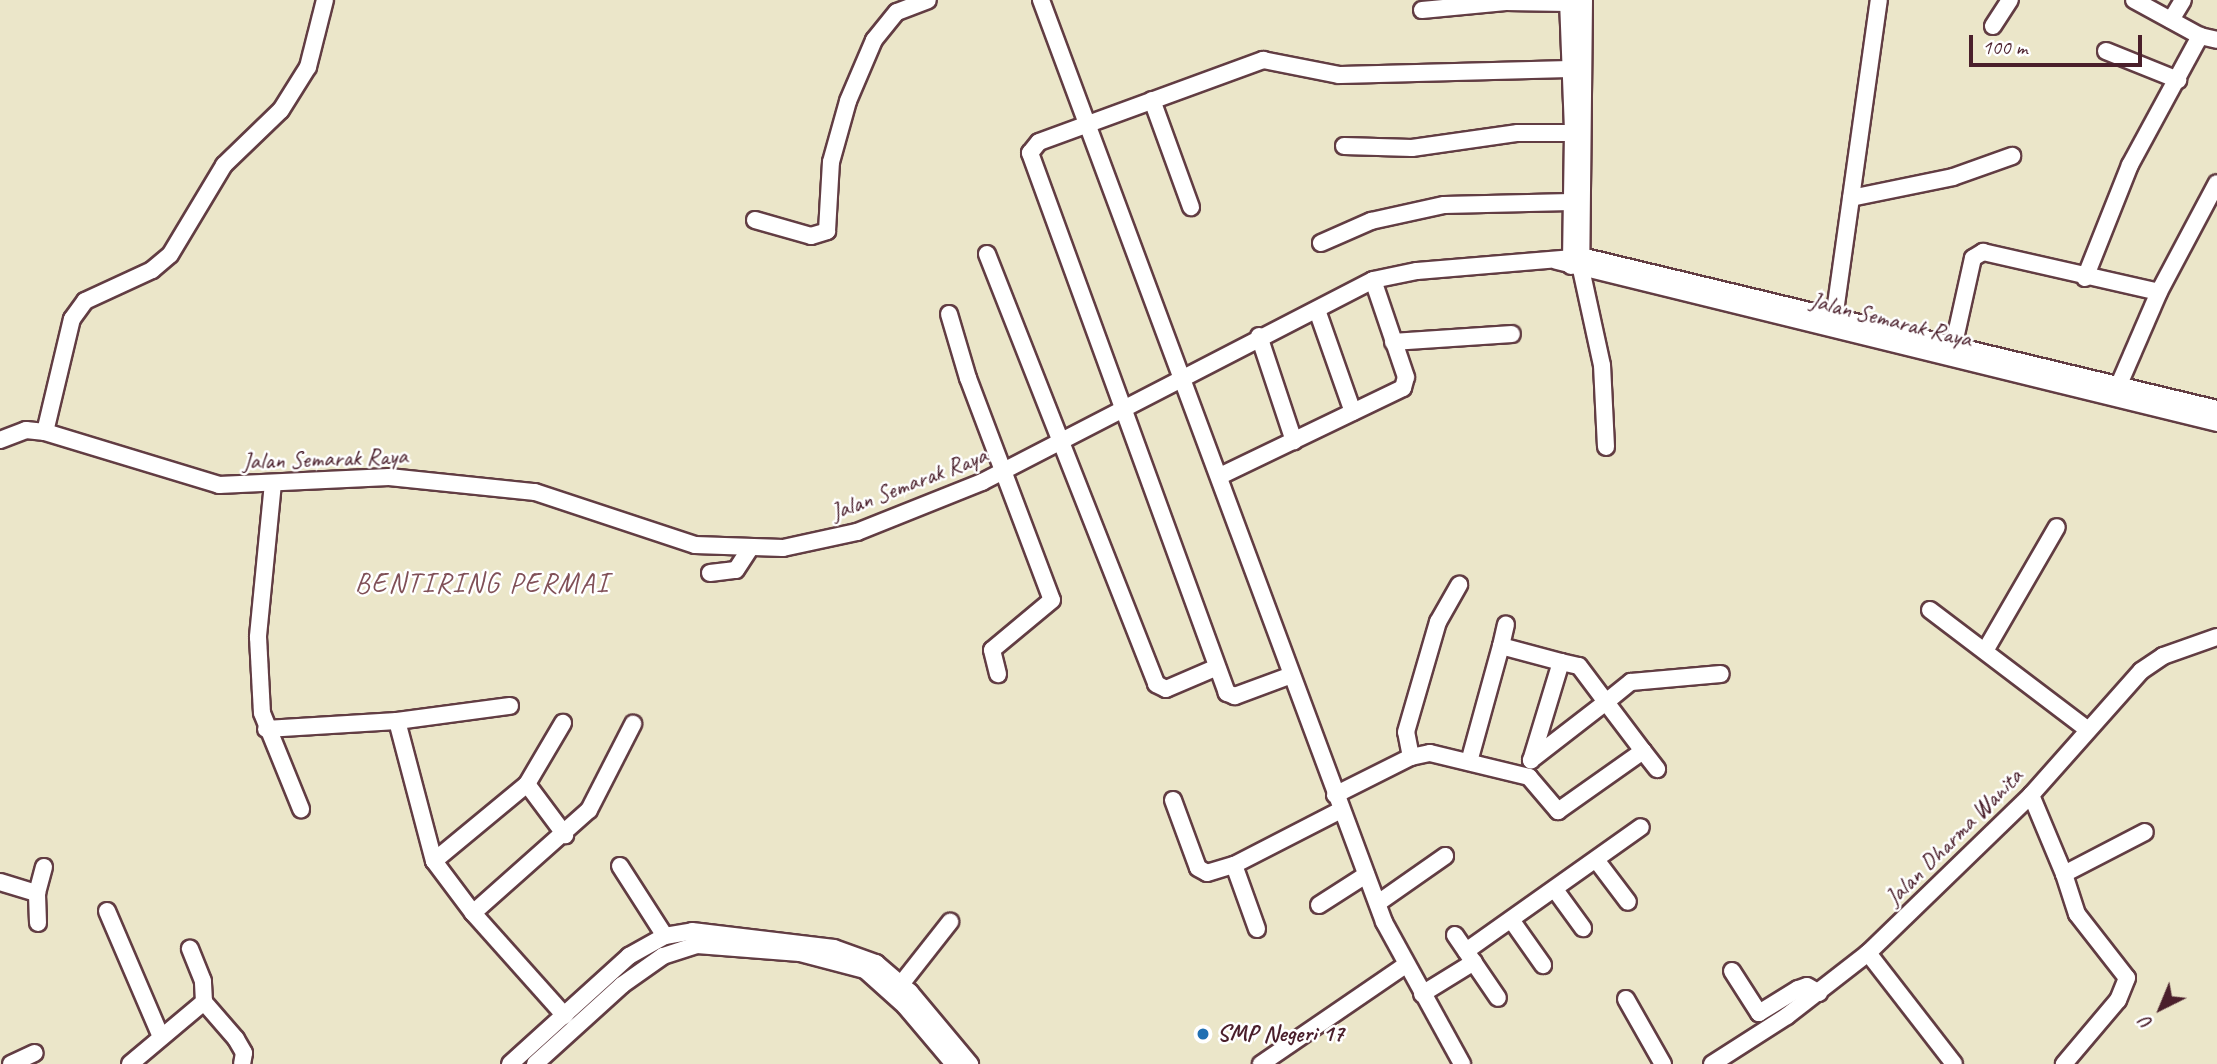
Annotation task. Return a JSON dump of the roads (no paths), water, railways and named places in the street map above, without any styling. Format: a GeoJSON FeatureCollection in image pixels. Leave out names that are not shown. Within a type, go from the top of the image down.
{"type":"FeatureCollection","features":[{"type":"Feature","properties":{"kind":"street"},"geometry":{"type":"LineString","coordinates":[[45,432],[72,319],[85,301],[152,270],[170,255],[224,165],[281,110],[295,89],[307,67],[325,0]]}},
{"type":"Feature","properties":{"kind":"street"},"geometry":{"type":"LineString","coordinates":[[755,220],[811,236],[827,231],[831,162],[848,101],[874,40],[897,12],[928,0]]}},
{"type":"Feature","properties":{"kind":"street"},"geometry":{"type":"LineString","coordinates":[[1041,0],[1180,378],[1220,476],[1289,676],[1366,875],[1404,966],[1459,1059]]}},
{"type":"Feature","properties":{"kind":"street"},"geometry":{"type":"LineString","coordinates":[[1832,323],[1879,0]]}},
{"type":"Feature","properties":{"kind":"street"},"geometry":{"type":"LineString","coordinates":[[1993,26],[2010,0]]}},
{"type":"Feature","properties":{"kind":"street"},"geometry":{"type":"LineString","coordinates":[[2134,0],[2200,36],[2217,40]]}},
{"type":"Feature","properties":{"kind":"street"},"geometry":{"type":"LineString","coordinates":[[2171,20],[2183,0]]}},
{"type":"Feature","properties":{"kind":"street"},"geometry":{"type":"LineString","coordinates":[[1422,10],[1506,2],[1573,1]]}},
{"type":"Feature","properties":{"kind":"street"},"geometry":{"type":"LineString","coordinates":[[1573,1],[1572,262],[1602,365],[1606,447]]}},
{"type":"Feature","properties":{"kind":"street"},"geometry":{"type":"LineString","coordinates":[[1572,262],[1573,1]]}},
{"type":"Feature","properties":{"kind":"street"},"geometry":{"type":"LineString","coordinates":[[2085,278],[2130,164],[2200,36]]}},
{"type":"Feature","properties":{"kind":"street"},"geometry":{"type":"LineString","coordinates":[[2106,51],[2178,80]]}},
{"type":"Feature","properties":{"kind":"street"},"geometry":{"type":"LineString","coordinates":[[1289,676],[1230,696],[1215,668],[1030,153],[1040,142],[1263,60],[1339,75],[1571,69]]}},
{"type":"Feature","properties":{"kind":"street"},"geometry":{"type":"LineString","coordinates":[[1152,100],[1191,206]]}},
{"type":"Feature","properties":{"kind":"street"},"geometry":{"type":"LineString","coordinates":[[1344,146],[1412,148],[1518,133],[1573,133]]}},
{"type":"Feature","properties":{"kind":"street"},"geometry":{"type":"LineString","coordinates":[[1851,198],[1953,177],[2012,156]]}},
{"type":"Feature","properties":{"kind":"street"},"geometry":{"type":"LineString","coordinates":[[2115,392],[2159,292],[2217,183]]}},
{"type":"Feature","properties":{"kind":"street"},"geometry":{"type":"LineString","coordinates":[[1321,243],[1371,221],[1444,205],[1571,202]]}},
{"type":"Feature","properties":{"kind":"street"},"geometry":{"type":"LineString","coordinates":[[1952,348],[1976,255],[1983,252],[2085,278],[2159,292]]}},
{"type":"Feature","properties":{"kind":"street"},"geometry":{"type":"LineString","coordinates":[[987,254],[1156,684],[1166,689],[1215,668]]}},
{"type":"Feature","properties":{"kind":"street","name":"Jalan Semarak Raya"},"geometry":{"type":"LineString","coordinates":[[0,440],[26,430],[45,432],[195,480],[247,486],[389,477],[523,490],[564,499],[695,545],[749,550],[783,548],[864,529],[1005,471],[1259,336],[1317,310],[1373,280],[1417,271],[1572,262],[2115,392],[2217,409]]}},
{"type":"Feature","properties":{"kind":"street"},"geometry":{"type":"LineString","coordinates":[[1220,476],[1406,384],[1373,280]]}},
{"type":"Feature","properties":{"kind":"street"},"geometry":{"type":"LineString","coordinates":[[1317,310],[1353,412]]}},
{"type":"Feature","properties":{"kind":"street"},"geometry":{"type":"LineString","coordinates":[[949,314],[968,378],[1052,600],[992,650],[998,674]]}},
{"type":"Feature","properties":{"kind":"street","name":"Jalan Semarak Raya"},"geometry":{"type":"LineString","coordinates":[[1832,323],[1952,348],[2217,423]]}},
{"type":"Feature","properties":{"kind":"street"},"geometry":{"type":"LineString","coordinates":[[1393,342],[1512,334]]}},
{"type":"Feature","properties":{"kind":"street"},"geometry":{"type":"LineString","coordinates":[[1259,336],[1294,441]]}},
{"type":"Feature","properties":{"kind":"street"},"geometry":{"type":"LineString","coordinates":[[273,483],[258,637],[266,729],[301,809]]}},
{"type":"Feature","properties":{"kind":"street"},"geometry":{"type":"LineString","coordinates":[[1985,651],[2057,527]]}},
{"type":"Feature","properties":{"kind":"street"},"geometry":{"type":"LineString","coordinates":[[710,573],[736,570],[749,550]]}},
{"type":"Feature","properties":{"kind":"street"},"geometry":{"type":"LineString","coordinates":[[1411,757],[1406,732],[1438,622],[1459,585]]}},
{"type":"Feature","properties":{"kind":"street"},"geometry":{"type":"LineString","coordinates":[[1930,610],[2088,730]]}},
{"type":"Feature","properties":{"kind":"street"},"geometry":{"type":"LineString","coordinates":[[1469,762],[1506,625]]}},
{"type":"Feature","properties":{"kind":"street","name":"Jalan Dharma Wanita"},"geometry":{"type":"LineString","coordinates":[[1712,1064],[1819,993],[1868,953],[2031,795],[2150,665],[2217,637]]}},
{"type":"Feature","properties":{"kind":"street"},"geometry":{"type":"LineString","coordinates":[[1501,646],[1578,666],[1657,769]]}},
{"type":"Feature","properties":{"kind":"street"},"geometry":{"type":"LineString","coordinates":[[1529,777],[1531,760],[1561,662]]}},
{"type":"Feature","properties":{"kind":"street"},"geometry":{"type":"LineString","coordinates":[[1531,760],[1631,682],[1721,674]]}},
{"type":"Feature","properties":{"kind":"street"},"geometry":{"type":"LineString","coordinates":[[266,729],[397,721],[510,706]]}},
{"type":"Feature","properties":{"kind":"street"},"geometry":{"type":"LineString","coordinates":[[397,721],[434,861],[473,913],[565,1016]]}},
{"type":"Feature","properties":{"kind":"street"},"geometry":{"type":"LineString","coordinates":[[434,861],[527,784],[563,723]]}},
{"type":"Feature","properties":{"kind":"street"},"geometry":{"type":"LineString","coordinates":[[473,913],[565,835],[589,810],[633,724]]}},
{"type":"Feature","properties":{"kind":"street"},"geometry":{"type":"LineString","coordinates":[[1173,800],[1199,871],[1214,873],[1234,865],[1411,757],[1430,753],[1529,777],[1558,811],[1643,751]]}},
{"type":"Feature","properties":{"kind":"street"},"geometry":{"type":"LineString","coordinates":[[527,784],[565,835]]}},
{"type":"Feature","properties":{"kind":"street"},"geometry":{"type":"LineString","coordinates":[[2031,795],[2064,874],[2077,914],[2127,978],[2118,1000],[2064,1064]]}},
{"type":"Feature","properties":{"kind":"street"},"geometry":{"type":"LineString","coordinates":[[1422,994],[1512,921],[1641,827]]}},
{"type":"Feature","properties":{"kind":"street"},"geometry":{"type":"LineString","coordinates":[[2064,874],[2145,832]]}},
{"type":"Feature","properties":{"kind":"street"},"geometry":{"type":"LineString","coordinates":[[1378,903],[1445,856]]}},
{"type":"Feature","properties":{"kind":"street"},"geometry":{"type":"LineString","coordinates":[[1597,861],[1628,902]]}},
{"type":"Feature","properties":{"kind":"street"},"geometry":{"type":"LineString","coordinates":[[1234,865],[1256,929]]}},
{"type":"Feature","properties":{"kind":"street"},"geometry":{"type":"LineString","coordinates":[[38,923],[37,892],[44,866]]}},
{"type":"Feature","properties":{"kind":"street"},"geometry":{"type":"LineString","coordinates":[[620,866],[665,936]]}},
{"type":"Feature","properties":{"kind":"street"},"geometry":{"type":"LineString","coordinates":[[1319,905],[1366,875]]}},
{"type":"Feature","properties":{"kind":"street"},"geometry":{"type":"LineString","coordinates":[[0,883],[37,892]]}},
{"type":"Feature","properties":{"kind":"street"},"geometry":{"type":"LineString","coordinates":[[1556,891],[1583,928]]}},
{"type":"Feature","properties":{"kind":"street"},"geometry":{"type":"LineString","coordinates":[[107,911],[161,1037]]}},
{"type":"Feature","properties":{"kind":"street"},"geometry":{"type":"LineString","coordinates":[[1512,921],[1543,965]]}},
{"type":"Feature","properties":{"kind":"street"},"geometry":{"type":"LineString","coordinates":[[902,983],[950,922]]}},
{"type":"Feature","properties":{"kind":"street"},"geometry":{"type":"LineString","coordinates":[[1455,935],[1498,998]]}},
{"type":"Feature","properties":{"kind":"street"},"geometry":{"type":"LineString","coordinates":[[510,1064],[629,956],[665,936],[834,948],[876,963],[902,983],[970,1064]]}},
{"type":"Feature","properties":{"kind":"street"},"geometry":{"type":"LineString","coordinates":[[536,1064],[622,985],[694,938],[800,953],[865,970],[905,1006],[954,1064]]}},
{"type":"Feature","properties":{"kind":"street"},"geometry":{"type":"LineString","coordinates":[[190,948],[203,981],[204,1002],[244,1053],[242,1064]]}},
{"type":"Feature","properties":{"kind":"street"},"geometry":{"type":"LineString","coordinates":[[1868,953],[1954,1064]]}},
{"type":"Feature","properties":{"kind":"street"},"geometry":{"type":"LineString","coordinates":[[1261,1064],[1404,966]]}},
{"type":"Feature","properties":{"kind":"street"},"geometry":{"type":"LineString","coordinates":[[1732,971],[1759,1013],[1807,986],[1819,993]]}},
{"type":"Feature","properties":{"kind":"street"},"geometry":{"type":"LineString","coordinates":[[1626,999],[1663,1064]]}},
{"type":"Feature","properties":{"kind":"street"},"geometry":{"type":"LineString","coordinates":[[130,1064],[204,1002]]}},
{"type":"Feature","properties":{"kind":"street"},"geometry":{"type":"LineString","coordinates":[[11,1064],[35,1052]]}},
{"type":"Feature","properties":{"kind":"place","name":"SMP Negeri 17"},"geometry":{"type":"Point","coordinates":[1203,1034]}},
{"type":"Feature","properties":{"kind":"district","name":"BENTIRING PERMAI"},"geometry":{"type":"Point","coordinates":[482,583]}}]}
